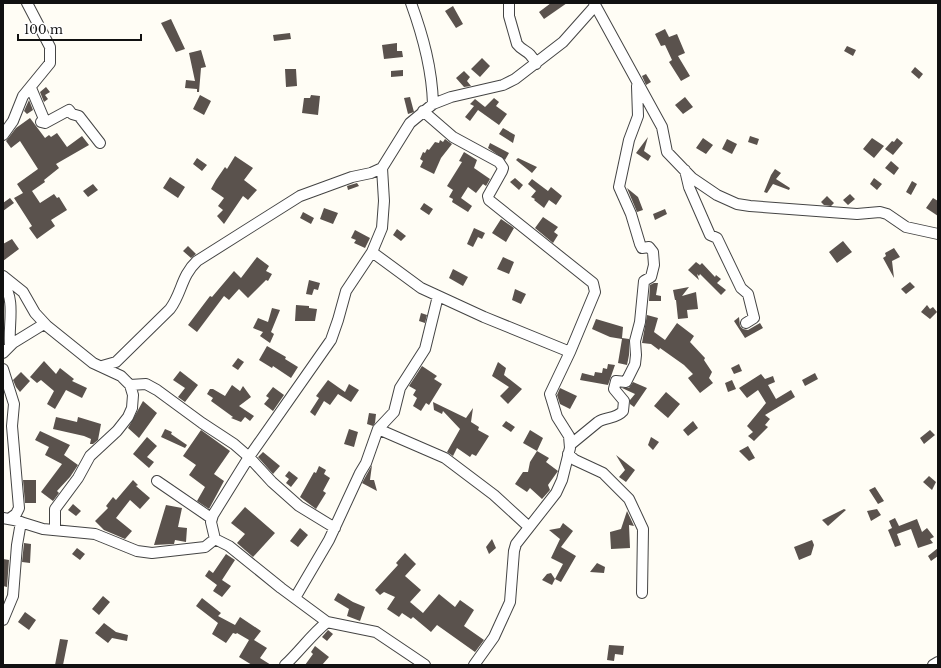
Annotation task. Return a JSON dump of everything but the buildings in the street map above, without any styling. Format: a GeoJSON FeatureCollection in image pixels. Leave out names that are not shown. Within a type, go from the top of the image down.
{"type":"FeatureCollection","features":[{"type":"Feature","properties":{"kind":"street"},"geometry":{"type":"LineString","coordinates":[[3,135],[13,121],[23,96],[50,63],[50,47],[27,3]]}},
{"type":"Feature","properties":{"kind":"street"},"geometry":{"type":"LineString","coordinates":[[411,3],[428,56],[432,80],[433,104]]}},
{"type":"Feature","properties":{"kind":"street"},"geometry":{"type":"LineString","coordinates":[[509,3],[509,16],[517,44],[520,48],[530,53],[536,64]]}},
{"type":"Feature","properties":{"kind":"street"},"geometry":{"type":"LineString","coordinates":[[102,366],[116,362],[170,309],[176,299],[186,273],[197,261],[300,196],[382,168],[410,123],[433,104],[451,97],[503,85],[536,64],[575,30],[595,5],[662,127],[667,152],[684,170],[717,195],[742,205],[857,214],[880,212],[887,214],[909,228],[938,234]]}},
{"type":"Feature","properties":{"kind":"street"},"geometry":{"type":"LineString","coordinates":[[569,450],[598,422],[603,419],[615,417],[623,411],[624,401],[614,389],[616,381],[626,382],[635,364],[635,341],[640,322],[644,281],[652,277],[653,272],[653,252],[649,248],[642,248],[631,214],[619,187],[629,140],[638,116],[636,80]]}},
{"type":"Feature","properties":{"kind":"street"},"geometry":{"type":"LineString","coordinates":[[31,88],[44,119],[41,122],[46,123],[69,110],[72,114],[79,116],[100,143]]}},
{"type":"Feature","properties":{"kind":"street"},"geometry":{"type":"LineString","coordinates":[[423,112],[458,140],[502,165],[502,171],[488,196],[489,200],[593,283],[595,292],[570,352],[550,394],[557,416],[569,436],[569,450],[562,480],[556,493],[518,541],[514,551],[511,597],[508,607],[494,637],[474,665]]}},
{"type":"Feature","properties":{"kind":"street"},"geometry":{"type":"LineString","coordinates":[[382,168],[384,201],[382,228],[372,252],[346,291],[331,340],[249,457],[211,518],[215,539],[229,546],[327,622],[376,632],[425,665]]}},
{"type":"Feature","properties":{"kind":"street"},"geometry":{"type":"LineString","coordinates":[[684,170],[689,187],[710,235],[717,238],[741,288],[748,294],[754,318],[746,323]]}},
{"type":"Feature","properties":{"kind":"street"},"geometry":{"type":"LineString","coordinates":[[372,252],[407,280],[438,296],[484,317],[570,352]]}},
{"type":"Feature","properties":{"kind":"street"},"geometry":{"type":"LineString","coordinates":[[3,276],[23,292],[35,313],[44,324],[93,363],[118,374],[130,385],[133,395],[128,417],[90,456],[78,478],[58,504],[54,514],[55,530]]}},
{"type":"Feature","properties":{"kind":"street"},"geometry":{"type":"LineString","coordinates":[[3,283],[7,288],[11,302],[6,349]]}},
{"type":"Feature","properties":{"kind":"street"},"geometry":{"type":"LineString","coordinates":[[295,598],[335,528],[366,463],[378,429],[394,412],[400,388],[425,349],[438,296]]}},
{"type":"Feature","properties":{"kind":"street"},"geometry":{"type":"LineString","coordinates":[[6,349],[44,324]]}},
{"type":"Feature","properties":{"kind":"street"},"geometry":{"type":"LineString","coordinates":[[3,369],[14,404],[12,426],[19,508],[16,514],[6,519]]}},
{"type":"Feature","properties":{"kind":"street"},"geometry":{"type":"LineString","coordinates":[[130,385],[146,384],[157,390],[234,444],[249,457],[272,482],[299,506],[335,528]]}},
{"type":"Feature","properties":{"kind":"street"},"geometry":{"type":"LineString","coordinates":[[378,429],[446,458],[494,495],[529,527]]}},
{"type":"Feature","properties":{"kind":"street"},"geometry":{"type":"LineString","coordinates":[[569,450],[575,460],[602,473],[629,499],[643,529],[642,593]]}},
{"type":"Feature","properties":{"kind":"street"},"geometry":{"type":"LineString","coordinates":[[157,481],[211,518]]}},
{"type":"Feature","properties":{"kind":"street"},"geometry":{"type":"LineString","coordinates":[[6,519],[40,528],[95,534],[137,551],[152,553],[205,547],[215,539]]}},
{"type":"Feature","properties":{"kind":"street"},"geometry":{"type":"LineString","coordinates":[[3,620],[13,596],[21,522]]}},
{"type":"Feature","properties":{"kind":"street"},"geometry":{"type":"LineString","coordinates":[[285,665],[301,650],[314,633],[327,622]]}},
{"type":"Feature","properties":{"kind":"street"},"geometry":{"type":"LineString","coordinates":[[933,665],[938,662]]}}]}
